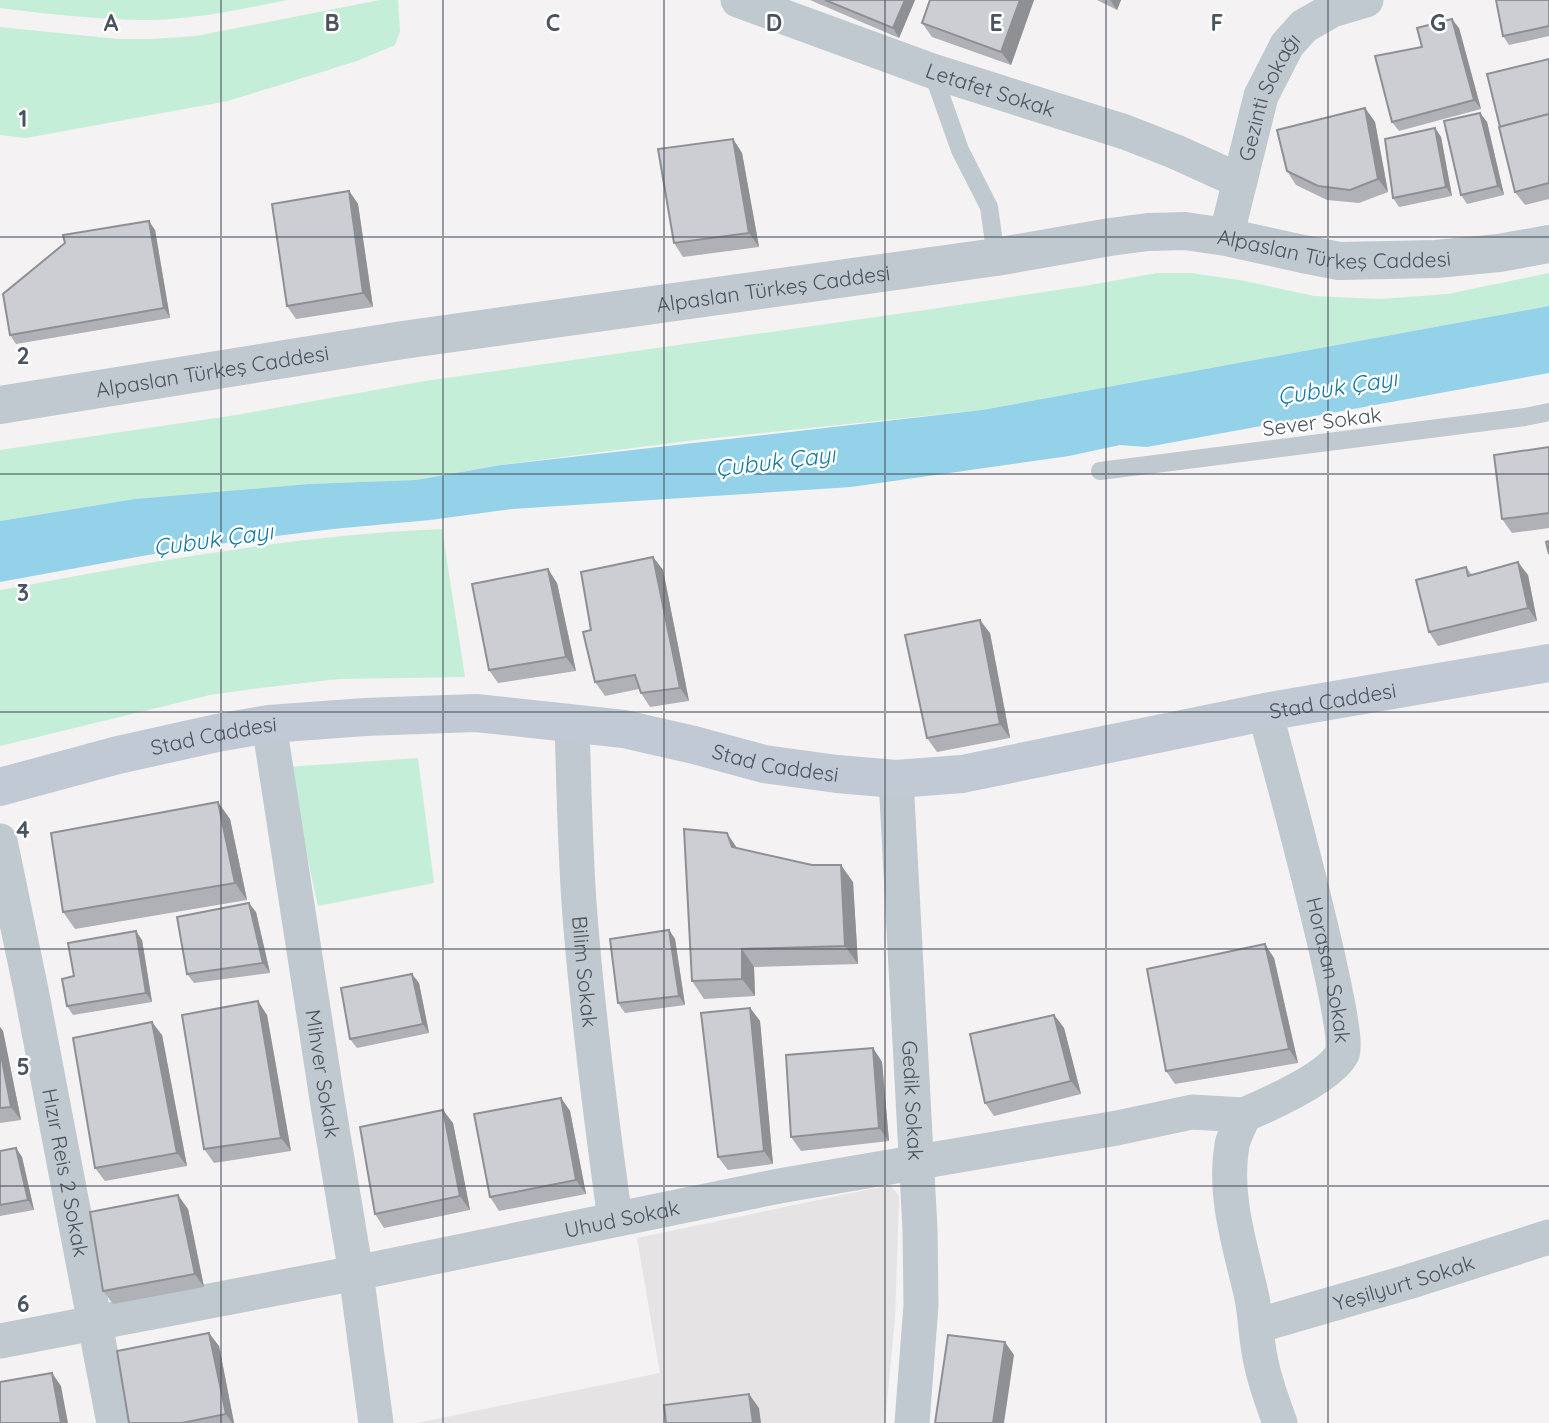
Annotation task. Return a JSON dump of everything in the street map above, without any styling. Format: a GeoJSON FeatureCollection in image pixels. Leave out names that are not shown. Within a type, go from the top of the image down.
{"type":"FeatureCollection","features":[{"type":"Feature","properties":{"kind":"main road","name":"Stad Caddesi"},"geometry":{"type":"LineString","coordinates":[[0,788],[118,755],[270,724],[476,713],[624,729],[694,744],[764,764],[837,774],[896,779],[962,774],[1265,712],[1549,663]]}},
{"type":"Feature","properties":{"kind":"street","name":"Letafet Sokak"},"geometry":{"type":"LineString","coordinates":[[738,0],[932,71],[1125,132],[1240,181]]}},
{"type":"Feature","properties":{"kind":"street"},"geometry":{"type":"LineString","coordinates":[[1287,45],[1293,0]]}},
{"type":"Feature","properties":{"kind":"street","name":"Gezinti Sokağı"},"geometry":{"type":"LineString","coordinates":[[1226,237],[1261,96],[1287,45],[1304,26],[1322,15],[1366,0]]}},
{"type":"Feature","properties":{"kind":"street","name":"Alpaslan Türkeş Caddesi"},"geometry":{"type":"LineString","coordinates":[[0,405],[506,325],[996,257],[1060,244],[1148,232],[1185,231],[1226,237],[1339,261],[1436,259],[1499,253],[1549,244]]}},
{"type":"Feature","properties":{"kind":"street","name":"Horasan Sokak"},"geometry":{"type":"LineString","coordinates":[[1244,1115],[1290,1094],[1336,1064],[1345,1051],[1333,977],[1265,712]]}},
{"type":"Feature","properties":{"kind":"street","name":"Mihver Sokak"},"geometry":{"type":"LineString","coordinates":[[270,724],[356,1273],[367,1421]]}},
{"type":"Feature","properties":{"kind":"street","name":"Bilim Sokak"},"geometry":{"type":"LineString","coordinates":[[572,724],[581,926],[597,1088],[615,1219]]}},
{"type":"Feature","properties":{"kind":"street","name":"Gedik Sokak"},"geometry":{"type":"LineString","coordinates":[[896,779],[920,1229],[920,1305],[912,1423]]}},
{"type":"Feature","properties":{"kind":"street","name":"Hızır Reis 2 Sokak"},"geometry":{"type":"LineString","coordinates":[[0,841],[114,1423]]}},
{"type":"Feature","properties":{"kind":"street","name":"Uhud Sokak"},"geometry":{"type":"LineString","coordinates":[[0,1341],[356,1273],[779,1186],[1117,1128],[1192,1112],[1244,1115]]}},
{"type":"Feature","properties":{"kind":"street"},"geometry":{"type":"LineString","coordinates":[[1244,1115],[1232,1143],[1231,1201],[1252,1301],[1263,1372],[1280,1423]]}},
{"type":"Feature","properties":{"kind":"street","name":"Yeşilyurt Sokak"},"geometry":{"type":"LineString","coordinates":[[1256,1326],[1549,1237]]}},
{"type":"Feature","properties":{"kind":"lane"},"geometry":{"type":"LineString","coordinates":[[932,71],[960,150],[989,207],[996,257]]}},
{"type":"Feature","properties":{"kind":"lane","name":"Sever Sokak"},"geometry":{"type":"LineString","coordinates":[[1100,471],[1512,419],[1549,412]]}},
{"type":"Feature","properties":{"kind":"shaded area"},"geometry":{"type":"Polygon","coordinates":[[[890,1185],[899,1196],[895,1319],[885,1423],[417,1423],[660,1373],[637,1238],[890,1185]]]}},
{"type":"Feature","properties":{"kind":"green space"},"geometry":{"type":"Polygon","coordinates":[[[0,0],[288,0],[202,16],[150,20],[93,18],[0,8],[0,0]]]}},
{"type":"Feature","properties":{"kind":"green space"},"geometry":{"type":"Polygon","coordinates":[[[380,0],[398,0],[400,31],[395,45],[357,61],[228,101],[26,138],[0,135],[0,27],[118,39],[196,36],[380,0]]]}},
{"type":"Feature","properties":{"kind":"green space"},"geometry":{"type":"Polygon","coordinates":[[[1157,273],[1191,273],[1314,296],[1380,299],[1448,294],[1549,273],[1549,306],[982,410],[695,440],[501,465],[416,480],[308,484],[135,499],[0,521],[0,450],[236,415],[425,381],[932,309],[1157,273]]]}},
{"type":"Feature","properties":{"kind":"green space"},"geometry":{"type":"Polygon","coordinates":[[[442,529],[465,677],[339,679],[210,695],[0,746],[0,590],[165,560],[275,544],[442,529]]]}},
{"type":"Feature","properties":{"kind":"green space"},"geometry":{"type":"Polygon","coordinates":[[[418,758],[434,883],[318,906],[287,767],[418,758]]]}},
{"type":"Feature","properties":{"kind":"water","name":"Çubuk Çayı"},"geometry":{"type":"Polygon","coordinates":[[[1549,306],[1549,373],[1147,447],[1120,445],[1069,456],[851,487],[512,509],[333,529],[142,556],[0,582],[0,521],[135,499],[308,484],[416,480],[501,465],[982,410],[1549,306]]]}},
{"type":"Feature","properties":{"kind":"building"},"geometry":{"type":"Polygon","coordinates":[[[825,0],[905,0],[893,28],[825,0]]]}},
{"type":"Feature","properties":{"kind":"building"},"geometry":{"type":"Polygon","coordinates":[[[930,0],[1020,0],[1001,52],[922,23],[930,0]]]}},
{"type":"Feature","properties":{"kind":"building"},"geometry":{"type":"Polygon","coordinates":[[[1496,0],[1549,0],[1549,26],[1503,36],[1496,0]]]}},
{"type":"Feature","properties":{"kind":"building"},"geometry":{"type":"Polygon","coordinates":[[[1452,19],[1474,100],[1392,122],[1375,56],[1422,47],[1417,28],[1452,19]]]}},
{"type":"Feature","properties":{"kind":"building"},"geometry":{"type":"Polygon","coordinates":[[[1549,59],[1549,114],[1500,127],[1487,74],[1549,59]]]}},
{"type":"Feature","properties":{"kind":"building"},"geometry":{"type":"Polygon","coordinates":[[[1365,108],[1378,179],[1350,190],[1318,186],[1287,171],[1277,130],[1365,108]]]}},
{"type":"Feature","properties":{"kind":"building"},"geometry":{"type":"Polygon","coordinates":[[[1480,113],[1498,186],[1461,195],[1444,121],[1480,113]]]}},
{"type":"Feature","properties":{"kind":"building"},"geometry":{"type":"Polygon","coordinates":[[[1549,114],[1549,183],[1515,192],[1499,127],[1549,114]]]}},
{"type":"Feature","properties":{"kind":"building"},"geometry":{"type":"Polygon","coordinates":[[[1435,128],[1446,187],[1393,198],[1385,139],[1435,128]]]}},
{"type":"Feature","properties":{"kind":"building"},"geometry":{"type":"Polygon","coordinates":[[[733,139],[749,233],[674,243],[658,149],[733,139]]]}},
{"type":"Feature","properties":{"kind":"building"},"geometry":{"type":"Polygon","coordinates":[[[349,191],[363,293],[287,306],[272,204],[349,191]]]}},
{"type":"Feature","properties":{"kind":"building"},"geometry":{"type":"Polygon","coordinates":[[[149,221],[164,308],[10,335],[3,294],[65,243],[63,235],[149,221]]]}},
{"type":"Feature","properties":{"kind":"building"},"geometry":{"type":"Polygon","coordinates":[[[1549,447],[1549,513],[1502,519],[1494,455],[1549,447]]]}},
{"type":"Feature","properties":{"kind":"building"},"geometry":{"type":"Polygon","coordinates":[[[653,557],[680,688],[641,693],[635,675],[595,682],[583,632],[591,630],[581,572],[653,557]]]}},
{"type":"Feature","properties":{"kind":"building"},"geometry":{"type":"Polygon","coordinates":[[[1518,562],[1528,608],[1429,632],[1416,580],[1466,567],[1468,576],[1518,562]]]}},
{"type":"Feature","properties":{"kind":"building"},"geometry":{"type":"Polygon","coordinates":[[[548,569],[566,657],[489,670],[472,584],[548,569]]]}},
{"type":"Feature","properties":{"kind":"building"},"geometry":{"type":"Polygon","coordinates":[[[980,620],[1000,724],[927,738],[905,635],[980,620]]]}},
{"type":"Feature","properties":{"kind":"building"},"geometry":{"type":"Polygon","coordinates":[[[218,802],[235,883],[63,912],[51,833],[218,802]]]}},
{"type":"Feature","properties":{"kind":"building"},"geometry":{"type":"Polygon","coordinates":[[[684,829],[727,833],[732,847],[812,865],[841,865],[845,946],[742,949],[742,979],[692,981],[684,829]]]}},
{"type":"Feature","properties":{"kind":"building"},"geometry":{"type":"Polygon","coordinates":[[[249,903],[263,963],[187,974],[177,917],[249,903]]]}},
{"type":"Feature","properties":{"kind":"building"},"geometry":{"type":"Polygon","coordinates":[[[669,930],[679,996],[618,1003],[610,939],[669,930]]]}},
{"type":"Feature","properties":{"kind":"building"},"geometry":{"type":"Polygon","coordinates":[[[136,931],[146,993],[67,1006],[62,979],[74,976],[68,943],[136,931]]]}},
{"type":"Feature","properties":{"kind":"building"},"geometry":{"type":"Polygon","coordinates":[[[1265,944],[1289,1049],[1166,1071],[1147,969],[1265,944]]]}},
{"type":"Feature","properties":{"kind":"building"},"geometry":{"type":"Polygon","coordinates":[[[412,974],[423,1024],[350,1039],[341,988],[412,974]]]}},
{"type":"Feature","properties":{"kind":"building"},"geometry":{"type":"Polygon","coordinates":[[[258,1001],[281,1138],[204,1149],[182,1015],[258,1001]]]}},
{"type":"Feature","properties":{"kind":"building"},"geometry":{"type":"Polygon","coordinates":[[[750,1008],[764,1151],[718,1157],[701,1013],[750,1008]]]}},
{"type":"Feature","properties":{"kind":"building"},"geometry":{"type":"Polygon","coordinates":[[[1054,1015],[1071,1081],[985,1103],[970,1034],[1054,1015]]]}},
{"type":"Feature","properties":{"kind":"building"},"geometry":{"type":"Polygon","coordinates":[[[152,1022],[177,1153],[95,1168],[73,1038],[152,1022]]]}},
{"type":"Feature","properties":{"kind":"building"},"geometry":{"type":"Polygon","coordinates":[[[873,1048],[879,1128],[791,1137],[786,1055],[873,1048]]]}},
{"type":"Feature","properties":{"kind":"building"},"geometry":{"type":"Polygon","coordinates":[[[0,1050],[11,1107],[0,1108],[0,1050]]]}},
{"type":"Feature","properties":{"kind":"building"},"geometry":{"type":"Polygon","coordinates":[[[561,1098],[576,1180],[490,1197],[474,1114],[561,1098]]]}},
{"type":"Feature","properties":{"kind":"building"},"geometry":{"type":"Polygon","coordinates":[[[443,1110],[460,1196],[375,1214],[360,1127],[443,1110]]]}},
{"type":"Feature","properties":{"kind":"building"},"geometry":{"type":"Polygon","coordinates":[[[16,1148],[28,1200],[0,1205],[0,1151],[16,1148]]]}},
{"type":"Feature","properties":{"kind":"building"},"geometry":{"type":"Polygon","coordinates":[[[178,1195],[195,1274],[103,1291],[90,1212],[178,1195]]]}},
{"type":"Feature","properties":{"kind":"building"},"geometry":{"type":"Polygon","coordinates":[[[209,1333],[226,1414],[182,1423],[129,1423],[117,1351],[209,1333]]]}},
{"type":"Feature","properties":{"kind":"building"},"geometry":{"type":"Polygon","coordinates":[[[948,1335],[1005,1342],[993,1423],[935,1423],[948,1335]]]}},
{"type":"Feature","properties":{"kind":"building"},"geometry":{"type":"Polygon","coordinates":[[[52,1373],[61,1423],[0,1423],[0,1382],[52,1373]]]}},
{"type":"Feature","properties":{"kind":"building"},"geometry":{"type":"Polygon","coordinates":[[[749,1394],[753,1423],[666,1423],[664,1405],[749,1394]]]}}]}
